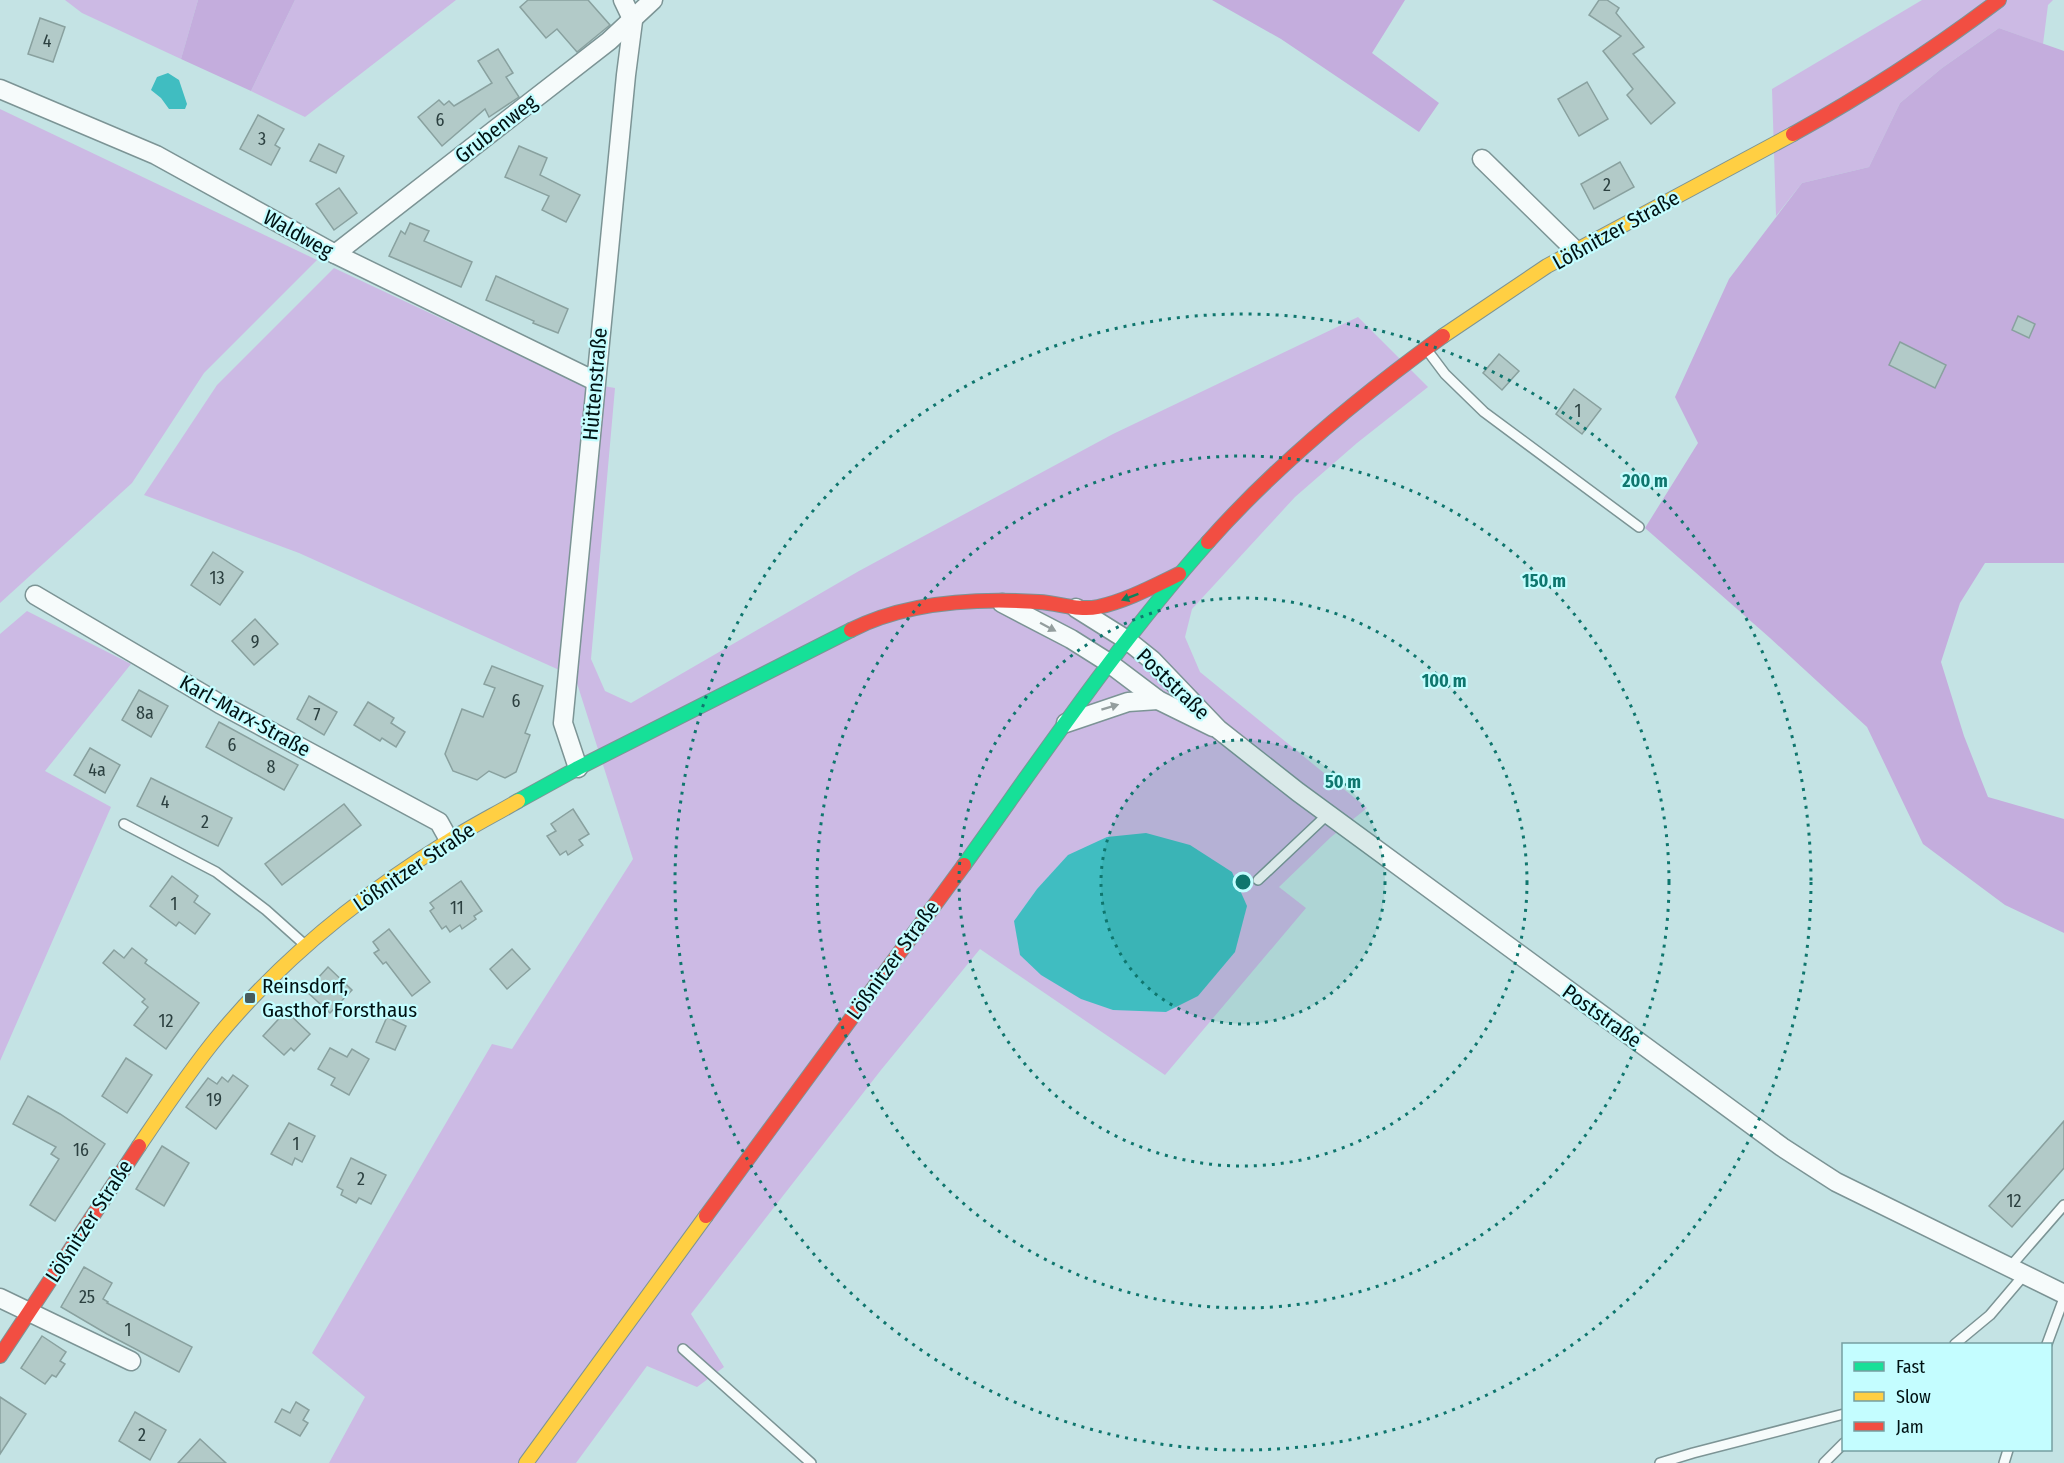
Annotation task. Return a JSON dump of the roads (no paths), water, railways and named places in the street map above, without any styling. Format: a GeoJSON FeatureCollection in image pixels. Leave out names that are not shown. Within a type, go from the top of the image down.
{"type":"FeatureCollection","features":[{"type":"Feature","properties":{"kind":"main road","name":"Lößnitzer Straße"},"geometry":{"type":"LineString","coordinates":[[526,1463],[1109,663],[1180,573],[1246,501],[1338,418],[1426,348],[1501,297],[1575,250],[1813,123],[1908,65],[1999,0]]}},
{"type":"Feature","properties":{"kind":"main road","name":"Lößnitzer Straße"},"geometry":{"type":"LineString","coordinates":[[0,1356],[160,1115],[218,1036],[251,999],[306,946],[363,899],[449,840],[578,768],[871,620],[950,602],[997,600],[1076,608],[1098,607],[1146,590],[1180,573]]}},
{"type":"Feature","properties":{"kind":"street"},"geometry":{"type":"LineString","coordinates":[[622,0],[633,21]]}},
{"type":"Feature","properties":{"kind":"street","name":"Grubenweg"},"geometry":{"type":"LineString","coordinates":[[335,254],[633,21],[653,0]]}},
{"type":"Feature","properties":{"kind":"street","name":"Hüttenstraße"},"geometry":{"type":"LineString","coordinates":[[578,768],[563,723],[595,381],[633,21]]}},
{"type":"Feature","properties":{"kind":"street","name":"Waldweg"},"geometry":{"type":"LineString","coordinates":[[0,89],[156,155],[335,254],[595,381]]}},
{"type":"Feature","properties":{"kind":"street"},"geometry":{"type":"LineString","coordinates":[[1482,159],[1575,250]]}},
{"type":"Feature","properties":{"kind":"street","name":"Karl-Marx-Straße"},"geometry":{"type":"LineString","coordinates":[[35,595],[220,704],[439,822],[449,840]]}},
{"type":"Feature","properties":{"kind":"street"},"geometry":{"type":"LineString","coordinates":[[997,600],[1071,639],[1109,663]]}},
{"type":"Feature","properties":{"kind":"street","name":"Lößnitzer Straße"},"geometry":{"type":"LineString","coordinates":[[1076,608],[1127,640]]}},
{"type":"Feature","properties":{"kind":"street","name":"Poststraße"},"geometry":{"type":"LineString","coordinates":[[1127,640],[1173,681],[1218,729],[1327,815],[1782,1147],[1836,1182],[2064,1296]]}},
{"type":"Feature","properties":{"kind":"street","name":"Poststraße"},"geometry":{"type":"LineString","coordinates":[[1109,663],[1158,700],[1218,729]]}},
{"type":"Feature","properties":{"kind":"street"},"geometry":{"type":"LineString","coordinates":[[1065,724],[1120,704],[1158,700]]}},
{"type":"Feature","properties":{"kind":"street"},"geometry":{"type":"LineString","coordinates":[[0,1298],[130,1361]]}},
{"type":"Feature","properties":{"kind":"lane"},"geometry":{"type":"LineString","coordinates":[[1426,348],[1445,374],[1484,412],[1638,527]]}},
{"type":"Feature","properties":{"kind":"lane"},"geometry":{"type":"LineString","coordinates":[[1258,880],[1327,815]]}},
{"type":"Feature","properties":{"kind":"lane"},"geometry":{"type":"LineString","coordinates":[[124,824],[216,872],[266,910],[306,946]]}},
{"type":"Feature","properties":{"kind":"lane"},"geometry":{"type":"LineString","coordinates":[[1956,1343],[1990,1315],[2017,1271],[2064,1205]]}},
{"type":"Feature","properties":{"kind":"lane"},"geometry":{"type":"LineString","coordinates":[[2047,1343],[2064,1296]]}},
{"type":"Feature","properties":{"kind":"lane"},"geometry":{"type":"LineString","coordinates":[[684,1348],[811,1463]]}},
{"type":"Feature","properties":{"kind":"lane"},"geometry":{"type":"LineString","coordinates":[[1660,1463],[1842,1415]]}},
{"type":"Feature","properties":{"kind":"lane"},"geometry":{"type":"LineString","coordinates":[[1824,1463],[1842,1445]]}},
{"type":"Feature","properties":{"kind":"water"},"geometry":{"type":"Polygon","coordinates":[[[168,73],[179,80],[187,104],[185,109],[169,109],[151,90],[157,77],[168,73]]]}},
{"type":"Feature","properties":{"kind":"water"},"geometry":{"type":"Polygon","coordinates":[[[1146,833],[1190,845],[1232,872],[1247,906],[1235,952],[1198,996],[1166,1012],[1113,1010],[1081,999],[1041,975],[1020,955],[1014,921],[1037,889],[1068,855],[1107,837],[1146,833]]]}},
{"type":"Feature","properties":{"kind":"place","name":"Reinsdorf, Gasthof Forsthaus"},"geometry":{"type":"Point","coordinates":[250,998]}}]}
